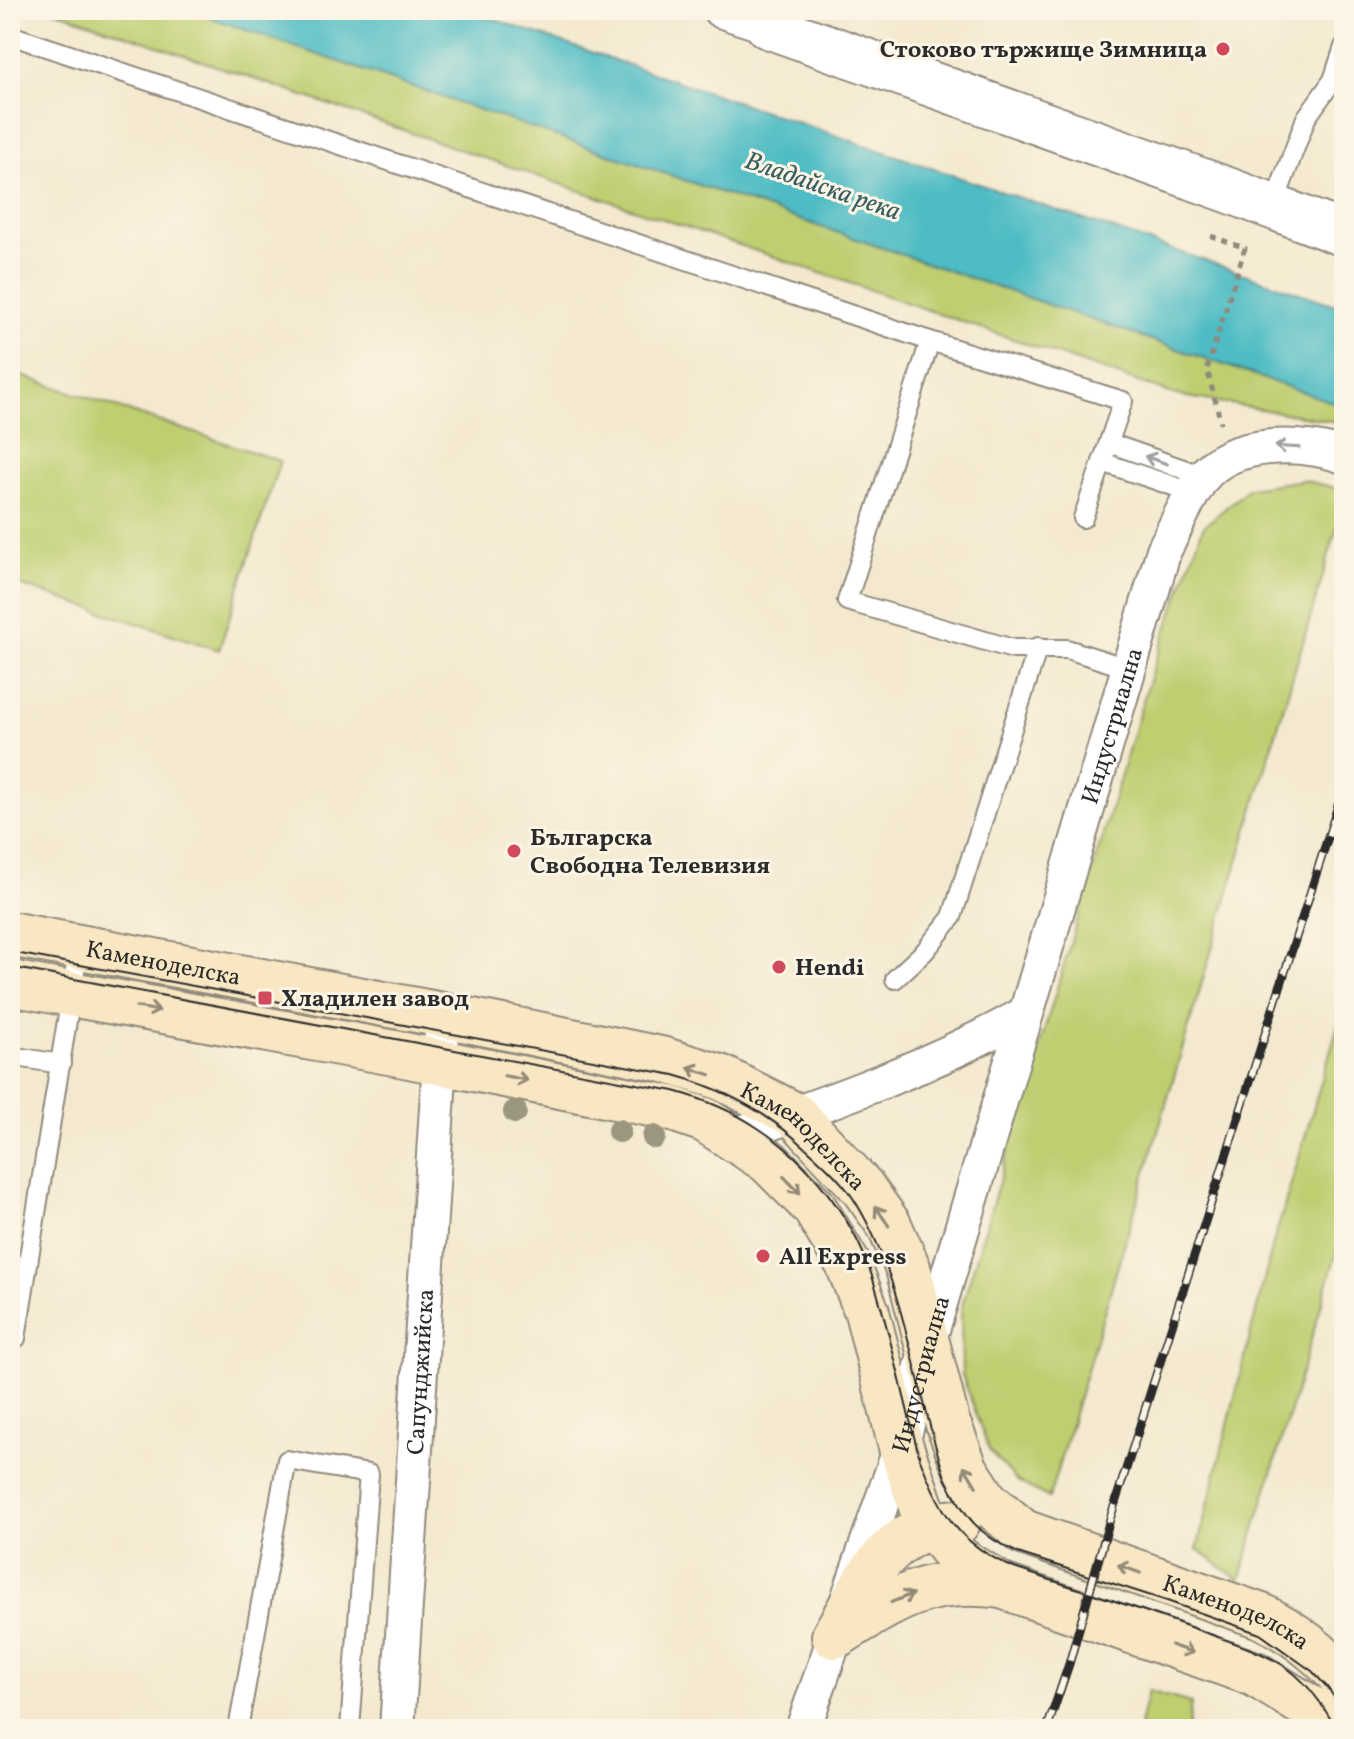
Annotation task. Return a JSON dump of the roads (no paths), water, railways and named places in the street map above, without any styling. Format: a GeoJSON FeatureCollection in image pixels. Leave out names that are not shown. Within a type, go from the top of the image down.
{"type":"FeatureCollection","features":[{"type":"Feature","properties":{"kind":"main road","name":"Каменоделска"},"geometry":{"type":"LineString","coordinates":[[10,934],[661,1059],[720,1077],[795,1115],[862,1187],[889,1225],[908,1268],[929,1340],[947,1421],[966,1470],[986,1501],[1023,1532],[1261,1616],[1286,1628],[1310,1645],[1338,1710]]}},
{"type":"Feature","properties":{"kind":"main road","name":"Каменоделска"},"geometry":{"type":"LineString","coordinates":[[10,983],[439,1062],[670,1108],[705,1120],[768,1161],[814,1207],[848,1264],[867,1312],[901,1447],[921,1506],[931,1525],[959,1559],[1002,1586],[1255,1674],[1288,1694],[1338,1710]]}},
{"type":"Feature","properties":{"kind":"main road"},"geometry":{"type":"LineString","coordinates":[[834,1636],[869,1576],[896,1545],[915,1531],[931,1525],[974,1523],[1023,1532]]}},
{"type":"Feature","properties":{"kind":"main road"},"geometry":{"type":"LineString","coordinates":[[834,1636],[893,1601],[933,1586],[975,1583],[1002,1586]]}},
{"type":"Feature","properties":{"kind":"street"},"geometry":{"type":"LineString","coordinates":[[720,10],[771,18],[1344,234]]}},
{"type":"Feature","properties":{"kind":"street"},"geometry":{"type":"LineString","coordinates":[[1209,475],[1280,445],[1344,456]]}},
{"type":"Feature","properties":{"kind":"street","name":"Индустриална"},"geometry":{"type":"LineString","coordinates":[[803,1729],[901,1447],[929,1340],[1164,550],[1209,475]]}},
{"type":"Feature","properties":{"kind":"street"},"geometry":{"type":"LineString","coordinates":[[733,1136],[936,1060],[1025,1014]]}},
{"type":"Feature","properties":{"kind":"street","name":"Сапунджийска"},"geometry":{"type":"LineString","coordinates":[[397,1729],[443,1015]]}},
{"type":"Feature","properties":{"kind":"lane"},"geometry":{"type":"LineString","coordinates":[[10,35],[930,341],[1123,401],[1083,518]]}},
{"type":"Feature","properties":{"kind":"lane"},"geometry":{"type":"LineString","coordinates":[[1273,207],[1306,118],[1333,80],[1344,47]]}},
{"type":"Feature","properties":{"kind":"lane"},"geometry":{"type":"LineString","coordinates":[[930,341],[847,601],[1013,649],[1038,647],[1078,652],[1127,668]]}},
{"type":"Feature","properties":{"kind":"lane"},"geometry":{"type":"LineString","coordinates":[[1109,443],[1209,475]]}},
{"type":"Feature","properties":{"kind":"lane"},"geometry":{"type":"LineString","coordinates":[[1102,462],[1209,475]]}},
{"type":"Feature","properties":{"kind":"lane"},"geometry":{"type":"LineString","coordinates":[[895,979],[925,951],[952,917],[1038,647]]}},
{"type":"Feature","properties":{"kind":"lane"},"geometry":{"type":"LineString","coordinates":[[16,1338],[79,946]]}},
{"type":"Feature","properties":{"kind":"lane"},"geometry":{"type":"LineString","coordinates":[[10,1056],[61,1064]]}},
{"type":"Feature","properties":{"kind":"lane"},"geometry":{"type":"LineString","coordinates":[[238,1729],[287,1460],[369,1474],[350,1729]]}},
{"type":"Feature","properties":{"kind":"water","name":"Владайска река"},"geometry":{"type":"Polygon","coordinates":[[[188,10],[467,10],[1344,308],[1344,406],[188,10]]]}},
{"type":"Feature","properties":{"kind":"tram line"},"geometry":{"type":"LineString","coordinates":[[10,952],[674,1075],[708,1086],[755,1109],[798,1141],[834,1175],[853,1198],[870,1229],[897,1298],[945,1477],[974,1523],[992,1539],[1018,1553],[1260,1634],[1312,1671],[1344,1711]]}},
{"type":"Feature","properties":{"kind":"tram line"},"geometry":{"type":"LineString","coordinates":[[10,967],[674,1091],[718,1106],[748,1122],[777,1141],[811,1174],[841,1212],[864,1254],[879,1298],[920,1459],[936,1496],[954,1525],[979,1549],[1014,1568],[1178,1623],[1271,1659],[1290,1670],[1306,1685],[1336,1729]]}},
{"type":"Feature","properties":{"kind":"railway"},"geometry":{"type":"LineString","coordinates":[[1047,1729],[1110,1519],[1344,787]]}},
{"type":"Feature","properties":{"kind":"place","name":"Стоково тържище Зимница"},"geometry":{"type":"Point","coordinates":[1223,49]}},
{"type":"Feature","properties":{"kind":"place","name":"Българска Свободна Телевизия"},"geometry":{"type":"Point","coordinates":[514,851]}},
{"type":"Feature","properties":{"kind":"place","name":"Hendi"},"geometry":{"type":"Point","coordinates":[779,967]}},
{"type":"Feature","properties":{"kind":"place","name":"Хладилен завод"},"geometry":{"type":"Point","coordinates":[265,998]}},
{"type":"Feature","properties":{"kind":"place","name":"All Express"},"geometry":{"type":"Point","coordinates":[763,1256]}}]}
